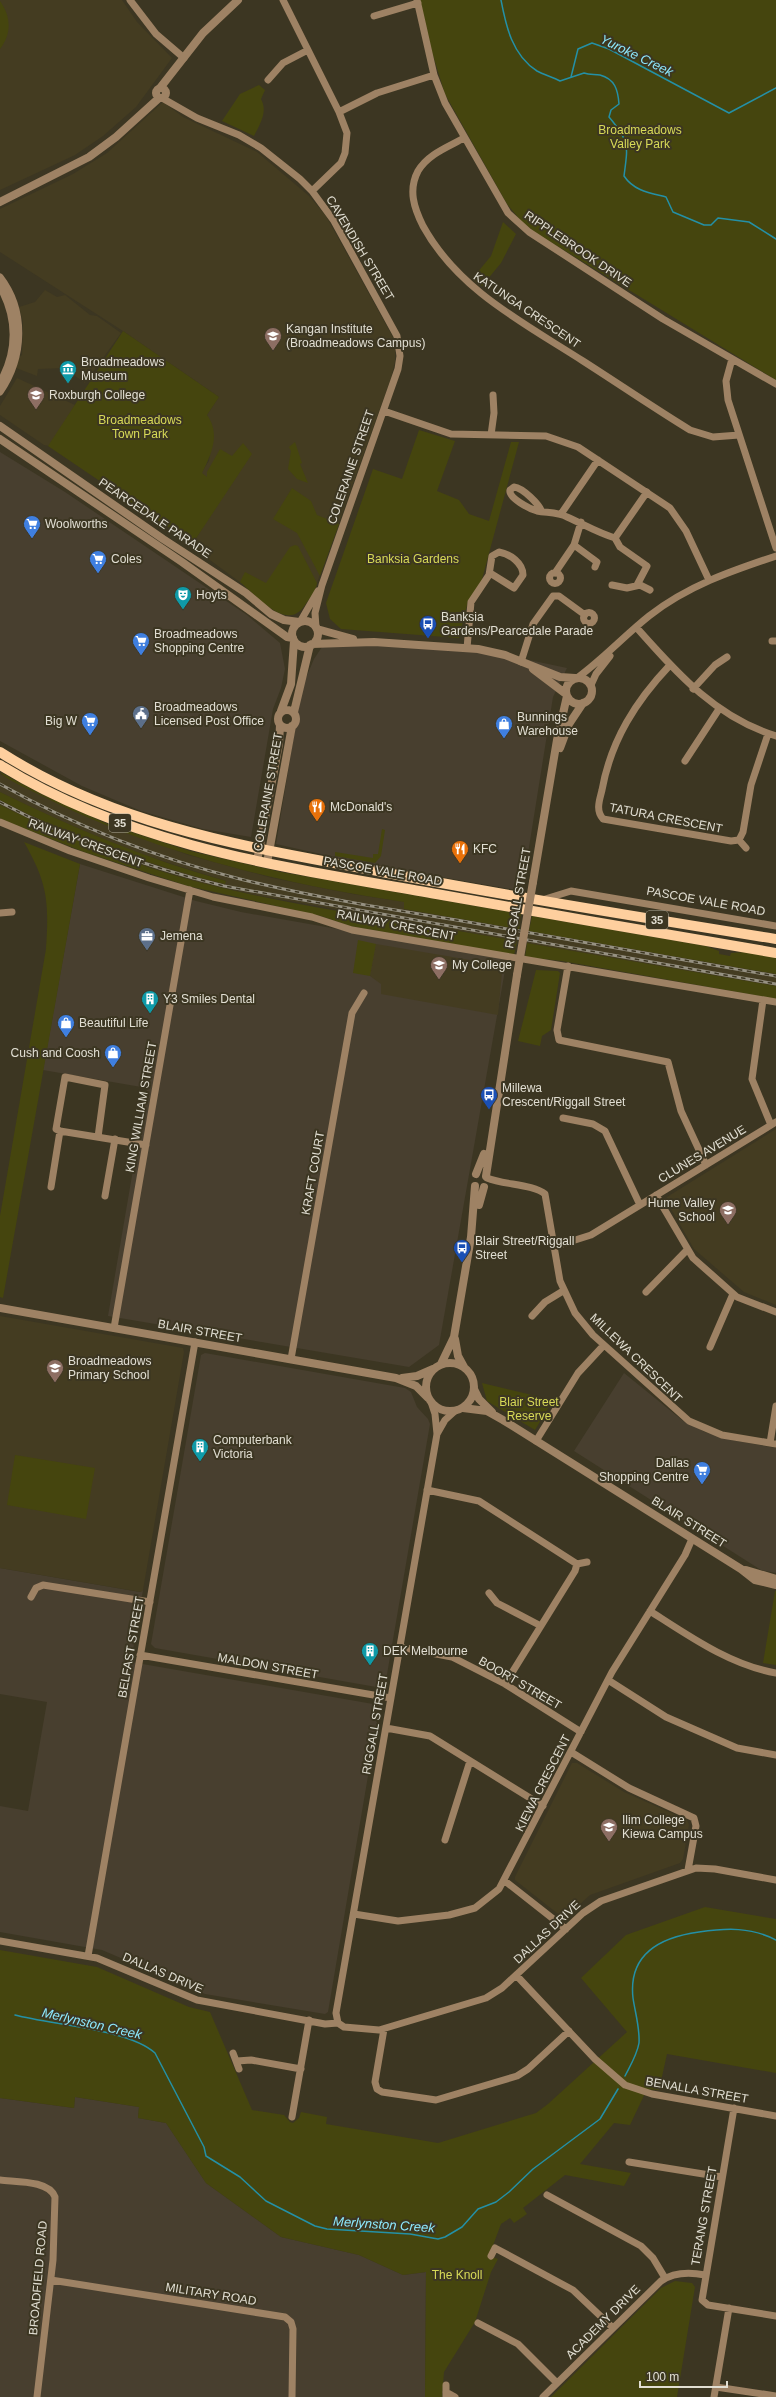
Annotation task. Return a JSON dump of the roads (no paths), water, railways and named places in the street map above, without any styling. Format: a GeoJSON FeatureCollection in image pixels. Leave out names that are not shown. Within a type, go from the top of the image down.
{"type":"FeatureCollection","features":[{"type":"Feature","properties":{"kind":"main road","name":"PASCOE VALE ROAD"},"geometry":{"type":"LineString","coordinates":[[0,752],[47,778],[133,815],[186,832],[264,851],[538,901],[776,939]]}},
{"type":"Feature","properties":{"kind":"main road","name":"PASCOE VALE ROAD"},"geometry":{"type":"LineString","coordinates":[[0,765],[62,798],[141,830],[198,848],[392,887],[776,953]]}},
{"type":"Feature","properties":{"kind":"main road"},"geometry":{"type":"LineString","coordinates":[[381,872],[392,887]]}},
{"type":"Feature","properties":{"kind":"main road"},"geometry":{"type":"LineString","coordinates":[[586,908],[610,917],[651,924],[654,927],[653,932]]}},
{"type":"Feature","properties":{"kind":"street"},"geometry":{"type":"LineString","coordinates":[[130,0],[156,34],[184,58]]}},
{"type":"Feature","properties":{"kind":"street"},"geometry":{"type":"LineString","coordinates":[[0,202],[89,157],[116,137],[161,94],[184,58],[215,20],[238,0]]}},
{"type":"Feature","properties":{"kind":"street"},"geometry":{"type":"LineString","coordinates":[[283,0],[339,112],[347,133],[345,153],[336,169],[312,191]]}},
{"type":"Feature","properties":{"kind":"street"},"geometry":{"type":"LineString","coordinates":[[374,16],[417,1]]}},
{"type":"Feature","properties":{"kind":"street","name":"RIPPLEBROOK DRIVE"},"geometry":{"type":"LineString","coordinates":[[417,1],[434,75],[445,104],[500,201],[520,225],[663,319],[776,384]]}},
{"type":"Feature","properties":{"kind":"street"},"geometry":{"type":"LineString","coordinates":[[268,80],[282,63],[308,50]]}},
{"type":"Feature","properties":{"kind":"street"},"geometry":{"type":"LineString","coordinates":[[339,112],[377,93],[434,75]]}},
{"type":"Feature","properties":{"kind":"street","name":"CAVENDISH STREET"},"geometry":{"type":"LineString","coordinates":[[161,94],[197,118],[239,135],[261,148],[288,168],[312,191],[334,221],[395,330],[400,356]]}},
{"type":"Feature","properties":{"kind":"street","name":"KATUNGA CRESCENT"},"geometry":{"type":"LineString","coordinates":[[464,138],[427,160],[415,178],[413,193],[417,214],[434,244],[452,268],[486,298],[690,430],[713,437],[739,434]]}},
{"type":"Feature","properties":{"kind":"street"},"geometry":{"type":"LineString","coordinates":[[0,277],[16,310],[19,335],[12,371],[0,392]]}},
{"type":"Feature","properties":{"kind":"street"},"geometry":{"type":"LineString","coordinates":[[0,287],[11,311],[14,335],[10,361],[0,382]]}},
{"type":"Feature","properties":{"kind":"street","name":"COLERAINE STREET"},"geometry":{"type":"LineString","coordinates":[[316,628],[315,613],[322,585],[384,411],[398,369],[400,356]]}},
{"type":"Feature","properties":{"kind":"street"},"geometry":{"type":"LineString","coordinates":[[732,359],[727,372],[726,391],[776,548]]}},
{"type":"Feature","properties":{"kind":"street"},"geometry":{"type":"LineString","coordinates":[[491,436],[494,413],[493,396]]}},
{"type":"Feature","properties":{"kind":"street"},"geometry":{"type":"LineString","coordinates":[[384,411],[451,434],[553,438],[570,443],[670,508],[682,523],[709,580]]}},
{"type":"Feature","properties":{"kind":"street","name":"PEARCEDALE PARADE"},"geometry":{"type":"LineString","coordinates":[[0,426],[163,539],[246,593],[271,614],[284,620],[299,622]]}},
{"type":"Feature","properties":{"kind":"street","name":"PEARCEDALE PARADE"},"geometry":{"type":"LineString","coordinates":[[0,439],[182,562],[287,637],[294,640]]}},
{"type":"Feature","properties":{"kind":"street"},"geometry":{"type":"LineString","coordinates":[[561,514],[598,460]]}},
{"type":"Feature","properties":{"kind":"street"},"geometry":{"type":"LineString","coordinates":[[615,538],[647,492]]}},
{"type":"Feature","properties":{"kind":"street"},"geometry":{"type":"LineString","coordinates":[[542,512],[561,514],[581,522],[605,536],[615,538],[620,547],[647,566],[637,585]]}},
{"type":"Feature","properties":{"kind":"street"},"geometry":{"type":"LineString","coordinates":[[555,573],[574,545],[581,522]]}},
{"type":"Feature","properties":{"kind":"street"},"geometry":{"type":"LineString","coordinates":[[577,536],[593,528]]}},
{"type":"Feature","properties":{"kind":"street"},"geometry":{"type":"LineString","coordinates":[[574,545],[597,562],[595,568]]}},
{"type":"Feature","properties":{"kind":"street"},"geometry":{"type":"LineString","coordinates":[[467,648],[471,602],[490,572],[492,556],[500,552],[521,565],[523,575],[514,588],[490,572]]}},
{"type":"Feature","properties":{"kind":"street"},"geometry":{"type":"LineString","coordinates":[[567,695],[568,683],[616,647],[636,627],[673,599],[709,580],[776,556]]}},
{"type":"Feature","properties":{"kind":"street","name":"COLERAINE STREET"},"geometry":{"type":"LineString","coordinates":[[299,622],[322,585]]}},
{"type":"Feature","properties":{"kind":"street"},"geometry":{"type":"LineString","coordinates":[[612,585],[627,588],[637,585],[650,590]]}},
{"type":"Feature","properties":{"kind":"street"},"geometry":{"type":"LineString","coordinates":[[523,663],[533,624],[551,598],[557,595],[585,615]]}},
{"type":"Feature","properties":{"kind":"street"},"geometry":{"type":"LineString","coordinates":[[316,628],[317,637],[311,644],[294,712],[296,719],[292,726],[287,728],[280,725],[277,718],[291,684],[294,640],[293,628],[299,622],[309,622],[316,628],[352,639],[492,651],[560,677],[585,679],[591,685]]}},
{"type":"Feature","properties":{"kind":"street"},"geometry":{"type":"LineString","coordinates":[[636,627],[670,666],[693,689],[719,709],[768,734],[776,736]]}},
{"type":"Feature","properties":{"kind":"street"},"geometry":{"type":"LineString","coordinates":[[294,640],[302,646],[311,644],[374,642]]}},
{"type":"Feature","properties":{"kind":"street"},"geometry":{"type":"LineString","coordinates":[[523,663],[576,703],[583,703],[592,694],[591,685],[596,674],[616,647]]}},
{"type":"Feature","properties":{"kind":"street"},"geometry":{"type":"LineString","coordinates":[[693,689],[715,665],[727,657]]}},
{"type":"Feature","properties":{"kind":"street","name":"TATURA CRESCENT"},"geometry":{"type":"LineString","coordinates":[[670,666],[640,699],[616,741],[604,780],[598,807],[603,818],[612,821],[731,841],[739,840],[743,832],[753,780],[768,734]]}},
{"type":"Feature","properties":{"kind":"street","name":"RIGGALL STREET"},"geometry":{"type":"LineString","coordinates":[[437,1366],[454,1337],[472,1237],[486,1182],[502,1061],[567,695]]}},
{"type":"Feature","properties":{"kind":"street","name":"RIGGALL STREET"},"geometry":{"type":"LineString","coordinates":[[554,762],[569,724],[583,703]]}},
{"type":"Feature","properties":{"kind":"street"},"geometry":{"type":"LineString","coordinates":[[281,711],[286,709],[294,712]]}},
{"type":"Feature","properties":{"kind":"street"},"geometry":{"type":"LineString","coordinates":[[685,761],[719,709]]}},
{"type":"Feature","properties":{"kind":"street","name":"COLERAINE STREET"},"geometry":{"type":"LineString","coordinates":[[268,863],[264,851],[279,744],[280,725]]}},
{"type":"Feature","properties":{"kind":"street","name":"COLERAINE STREET"},"geometry":{"type":"LineString","coordinates":[[257,861],[264,851],[292,726]]}},
{"type":"Feature","properties":{"kind":"street","name":"RAILWAY CRESCENT"},"geometry":{"type":"LineString","coordinates":[[0,822],[112,866],[190,890],[312,917],[352,930],[539,963],[568,966],[776,1002]]}},
{"type":"Feature","properties":{"kind":"street"},"geometry":{"type":"LineString","coordinates":[[739,840],[746,848]]}},
{"type":"Feature","properties":{"kind":"street","name":"KING WILLIAM STREET"},"geometry":{"type":"LineString","coordinates":[[114,1328],[190,890]]}},
{"type":"Feature","properties":{"kind":"street","name":"PASCOE VALE ROAD"},"geometry":{"type":"LineString","coordinates":[[538,901],[571,891],[776,926]]}},
{"type":"Feature","properties":{"kind":"street"},"geometry":{"type":"LineString","coordinates":[[0,913],[12,912]]}},
{"type":"Feature","properties":{"kind":"street"},"geometry":{"type":"LineString","coordinates":[[568,966],[557,1030],[559,1040],[668,1062],[681,1112],[706,1165]]}},
{"type":"Feature","properties":{"kind":"street","name":"KRAFT COURT"},"geometry":{"type":"LineString","coordinates":[[291,1359],[352,1013],[364,993]]}},
{"type":"Feature","properties":{"kind":"street"},"geometry":{"type":"LineString","coordinates":[[763,1000],[752,1079],[773,1123]]}},
{"type":"Feature","properties":{"kind":"street","name":"RIGGALL STREET"},"geometry":{"type":"LineString","coordinates":[[472,1237],[475,1186],[473,1180],[483,1157],[497,1080],[502,1061]]}},
{"type":"Feature","properties":{"kind":"street"},"geometry":{"type":"LineString","coordinates":[[98,1137],[105,1085],[65,1077],[55,1126],[60,1131],[146,1145]]}},
{"type":"Feature","properties":{"kind":"street"},"geometry":{"type":"LineString","coordinates":[[563,1118],[593,1124],[605,1131],[640,1205]]}},
{"type":"Feature","properties":{"kind":"street","name":"CLUNES AVENUE"},"geometry":{"type":"LineString","coordinates":[[553,1248],[586,1238],[773,1123]]}},
{"type":"Feature","properties":{"kind":"street"},"geometry":{"type":"LineString","coordinates":[[51,1187],[60,1131]]}},
{"type":"Feature","properties":{"kind":"street"},"geometry":{"type":"LineString","coordinates":[[105,1196],[114,1139]]}},
{"type":"Feature","properties":{"kind":"street"},"geometry":{"type":"LineString","coordinates":[[475,1186],[486,1182],[480,1173],[476,1174]]}},
{"type":"Feature","properties":{"kind":"street","name":"MILLEWA CRESCENT"},"geometry":{"type":"LineString","coordinates":[[486,1182],[538,1190],[545,1194],[553,1248],[564,1291],[583,1324],[604,1345],[688,1421],[722,1435],[773,1444]]}},
{"type":"Feature","properties":{"kind":"street"},"geometry":{"type":"LineString","coordinates":[[656,1195],[693,1258],[733,1294],[776,1312]]}},
{"type":"Feature","properties":{"kind":"street"},"geometry":{"type":"LineString","coordinates":[[646,1292],[687,1250]]}},
{"type":"Feature","properties":{"kind":"street"},"geometry":{"type":"LineString","coordinates":[[532,1316],[545,1302],[564,1291]]}},
{"type":"Feature","properties":{"kind":"street"},"geometry":{"type":"LineString","coordinates":[[710,1347],[733,1294]]}},
{"type":"Feature","properties":{"kind":"street","name":"BLAIR STREET"},"geometry":{"type":"LineString","coordinates":[[0,1308],[396,1378],[416,1386],[429,1400]]}},
{"type":"Feature","properties":{"kind":"street","name":"RIGGALL STREET"},"geometry":{"type":"LineString","coordinates":[[454,1337],[458,1356],[464,1367]]}},
{"type":"Feature","properties":{"kind":"street","name":"BELFAST STREET"},"geometry":{"type":"LineString","coordinates":[[88,1956],[195,1342]]}},
{"type":"Feature","properties":{"kind":"street"},"geometry":{"type":"LineString","coordinates":[[536,1441],[578,1373],[604,1345]]}},
{"type":"Feature","properties":{"kind":"street"},"geometry":{"type":"LineString","coordinates":[[453,1363],[464,1367],[472,1377],[474,1389],[472,1396],[459,1409],[441,1410],[429,1400],[426,1382],[437,1366],[453,1363]]}},
{"type":"Feature","properties":{"kind":"street","name":"BLAIR STREET"},"geometry":{"type":"LineString","coordinates":[[396,1378],[418,1376],[437,1366]]}},
{"type":"Feature","properties":{"kind":"street","name":"BLAIR STREET"},"geometry":{"type":"LineString","coordinates":[[474,1389],[487,1408],[503,1420],[741,1569],[755,1580],[776,1585]]}},
{"type":"Feature","properties":{"kind":"street","name":"RIGGALL STREET"},"geometry":{"type":"LineString","coordinates":[[337,2021],[354,1914],[437,1434],[435,1414],[429,1400]]}},
{"type":"Feature","properties":{"kind":"street"},"geometry":{"type":"LineString","coordinates":[[773,1444],[776,1406]]}},
{"type":"Feature","properties":{"kind":"street","name":"RIGGALL STREET"},"geometry":{"type":"LineString","coordinates":[[437,1434],[445,1420],[459,1409]]}},
{"type":"Feature","properties":{"kind":"street","name":"BLAIR STREET"},"geometry":{"type":"LineString","coordinates":[[459,1409],[487,1412],[503,1420]]}},
{"type":"Feature","properties":{"kind":"street"},"geometry":{"type":"LineString","coordinates":[[427,1490],[479,1501],[577,1564],[587,1562]]}},
{"type":"Feature","properties":{"kind":"street","name":"KIEWA CRESCENT"},"geometry":{"type":"LineString","coordinates":[[354,1914],[398,1921],[461,1912],[476,1908],[488,1899],[505,1880],[608,1680],[695,1540]]}},
{"type":"Feature","properties":{"kind":"street"},"geometry":{"type":"LineString","coordinates":[[505,1684],[575,1571],[577,1564]]}},
{"type":"Feature","properties":{"kind":"street","name":"BLAIR STREET"},"geometry":{"type":"LineString","coordinates":[[741,1569],[776,1579]]}},
{"type":"Feature","properties":{"kind":"street"},"geometry":{"type":"LineString","coordinates":[[31,1598],[36,1588],[43,1585],[150,1602]]}},
{"type":"Feature","properties":{"kind":"street"},"geometry":{"type":"LineString","coordinates":[[489,1593],[498,1603],[541,1626]]}},
{"type":"Feature","properties":{"kind":"street"},"geometry":{"type":"LineString","coordinates":[[650,1611],[707,1647],[759,1669],[776,1673]]}},
{"type":"Feature","properties":{"kind":"street","name":"BOORT STREET"},"geometry":{"type":"LineString","coordinates":[[400,1647],[452,1657],[505,1684],[581,1732]]}},
{"type":"Feature","properties":{"kind":"street","name":"MALDON STREET"},"geometry":{"type":"LineString","coordinates":[[140,1655],[391,1698]]}},
{"type":"Feature","properties":{"kind":"street"},"geometry":{"type":"LineString","coordinates":[[608,1680],[666,1717],[736,1748],[776,1755]]}},
{"type":"Feature","properties":{"kind":"street"},"geometry":{"type":"LineString","coordinates":[[386,1728],[430,1736],[543,1806]]}},
{"type":"Feature","properties":{"kind":"street"},"geometry":{"type":"LineString","coordinates":[[571,1752],[629,1788],[694,1818],[696,1826],[688,1870]]}},
{"type":"Feature","properties":{"kind":"street"},"geometry":{"type":"LineString","coordinates":[[445,1840],[470,1761]]}},
{"type":"Feature","properties":{"kind":"street","name":"DALLAS DRIVE"},"geometry":{"type":"LineString","coordinates":[[0,1941],[88,1956],[105,1961],[197,2000],[320,2022],[337,2021],[342,2026],[366,2030],[384,2029],[486,1998],[498,1991],[589,1908],[601,1901],[688,1870],[708,1868],[776,1879]]}},
{"type":"Feature","properties":{"kind":"street"},"geometry":{"type":"LineString","coordinates":[[505,1880],[566,1929]]}},
{"type":"Feature","properties":{"kind":"street","name":"BENALLA STREET"},"geometry":{"type":"LineString","coordinates":[[516,1975],[611,2075],[632,2088],[652,2094],[776,2116]]}},
{"type":"Feature","properties":{"kind":"street"},"geometry":{"type":"LineString","coordinates":[[292,2118],[309,2020]]}},
{"type":"Feature","properties":{"kind":"street"},"geometry":{"type":"LineString","coordinates":[[384,2029],[375,2082],[377,2089],[382,2092],[432,2100],[521,2074],[569,2031]]}},
{"type":"Feature","properties":{"kind":"street"},"geometry":{"type":"LineString","coordinates":[[233,2053],[239,2069]]}},
{"type":"Feature","properties":{"kind":"street"},"geometry":{"type":"LineString","coordinates":[[237,2061],[251,2060],[301,2069]]}},
{"type":"Feature","properties":{"kind":"street","name":"TERANG STREET"},"geometry":{"type":"LineString","coordinates":[[729,2308],[703,2302],[702,2297],[704,2277],[734,2108]]}},
{"type":"Feature","properties":{"kind":"street"},"geometry":{"type":"LineString","coordinates":[[629,2162],[722,2177]]}},
{"type":"Feature","properties":{"kind":"street","name":"BROADFIELD ROAD"},"geometry":{"type":"LineString","coordinates":[[0,2180],[42,2186],[53,2193],[55,2227],[51,2280],[37,2397]]}},
{"type":"Feature","properties":{"kind":"street"},"geometry":{"type":"LineString","coordinates":[[547,2195],[641,2246],[653,2258],[666,2278],[684,2274],[704,2277]]}},
{"type":"Feature","properties":{"kind":"street"},"geometry":{"type":"LineString","coordinates":[[492,2256],[495,2248],[568,2287],[613,2328]]}},
{"type":"Feature","properties":{"kind":"street","name":"ACADEMY DRIVE"},"geometry":{"type":"LineString","coordinates":[[543,2397],[666,2278]]}},
{"type":"Feature","properties":{"kind":"street","name":"MILITARY ROAD"},"geometry":{"type":"LineString","coordinates":[[51,2280],[285,2317],[291,2322],[293,2330],[292,2397]]}},
{"type":"Feature","properties":{"kind":"street"},"geometry":{"type":"LineString","coordinates":[[714,2397],[729,2308],[776,2316]]}},
{"type":"Feature","properties":{"kind":"street"},"geometry":{"type":"LineString","coordinates":[[478,2323],[518,2344],[557,2383]]}},
{"type":"Feature","properties":{"kind":"street"},"geometry":{"type":"LineString","coordinates":[[716,2387],[776,2396]]}},
{"type":"Feature","properties":{"kind":"street"},"geometry":{"type":"LineString","coordinates":[[446,2391],[455,2397]]}},
{"type":"Feature","properties":{"kind":"waterway"},"geometry":{"type":"LineString","coordinates":[[501,0],[508,30],[516,48],[528,64],[537,71],[560,81],[584,73],[600,75],[609,79],[615,86],[619,104],[611,110],[609,117],[621,132],[626,144],[627,150],[624,176],[628,181],[643,191],[666,197],[673,212],[704,225],[711,225],[718,218],[749,222],[776,239]]}},
{"type":"Feature","properties":{"kind":"waterway","name":"Yuroke Creek"},"geometry":{"type":"LineString","coordinates":[[571,77],[578,49],[592,43],[609,49],[729,113],[776,88]]}},
{"type":"Feature","properties":{"kind":"waterway","name":"Merlynston Creek"},"geometry":{"type":"LineString","coordinates":[[625,2076],[635,2056],[639,2043],[638,2026],[633,1998],[633,1982],[636,1969],[650,1950],[661,1943],[685,1934],[729,1929],[757,1933],[776,1940]]}},
{"type":"Feature","properties":{"kind":"waterway","name":"Merlynston Creek"},"geometry":{"type":"LineString","coordinates":[[15,2015],[109,2033],[127,2038],[143,2045],[155,2053],[204,2147],[206,2156],[240,2177],[266,2201],[315,2226],[327,2229],[410,2234],[438,2239],[445,2237],[462,2227],[478,2209],[496,2202],[533,2169],[600,2119],[618,2089]]}},
{"type":"Feature","properties":{"kind":"railway"},"geometry":{"type":"LineString","coordinates":[[0,784],[57,814],[147,851],[209,871],[240,879],[351,902],[776,976]]}},
{"type":"Feature","properties":{"kind":"railway"},"geometry":{"type":"LineString","coordinates":[[0,802],[27,816],[110,851],[166,870],[224,886],[776,984]]}},
{"type":"Feature","properties":{"kind":"place","name":"Kangan Institute (Broadmeadows Campus)"},"geometry":{"type":"Point","coordinates":[273,351]}},
{"type":"Feature","properties":{"kind":"place","name":"Broadmeadows Museum"},"geometry":{"type":"Point","coordinates":[68,384]}},
{"type":"Feature","properties":{"kind":"place","name":"Roxburgh College"},"geometry":{"type":"Point","coordinates":[36,410]}},
{"type":"Feature","properties":{"kind":"place","name":"Woolworths"},"geometry":{"type":"Point","coordinates":[32,539]}},
{"type":"Feature","properties":{"kind":"place","name":"Coles"},"geometry":{"type":"Point","coordinates":[98,574]}},
{"type":"Feature","properties":{"kind":"place","name":"Hoyts"},"geometry":{"type":"Point","coordinates":[183,610]}},
{"type":"Feature","properties":{"kind":"place","name":"Banksia Gardens/Pearcedale Parade"},"geometry":{"type":"Point","coordinates":[428,639]}},
{"type":"Feature","properties":{"kind":"place","name":"Broadmeadows Shopping Centre"},"geometry":{"type":"Point","coordinates":[141,656]}},
{"type":"Feature","properties":{"kind":"place","name":"Broadmeadows Licensed Post Office"},"geometry":{"type":"Point","coordinates":[141,729]}},
{"type":"Feature","properties":{"kind":"place","name":"Big W"},"geometry":{"type":"Point","coordinates":[90,736]}},
{"type":"Feature","properties":{"kind":"place","name":"Bunnings Warehouse"},"geometry":{"type":"Point","coordinates":[504,739]}},
{"type":"Feature","properties":{"kind":"place","name":"McDonald's"},"geometry":{"type":"Point","coordinates":[317,822]}},
{"type":"Feature","properties":{"kind":"place","name":"KFC"},"geometry":{"type":"Point","coordinates":[460,864]}},
{"type":"Feature","properties":{"kind":"place","name":"Jemena"},"geometry":{"type":"Point","coordinates":[147,951]}},
{"type":"Feature","properties":{"kind":"place","name":"My College"},"geometry":{"type":"Point","coordinates":[439,980]}},
{"type":"Feature","properties":{"kind":"place","name":"Y3 Smiles Dental"},"geometry":{"type":"Point","coordinates":[150,1014]}},
{"type":"Feature","properties":{"kind":"place","name":"Beautiful Life"},"geometry":{"type":"Point","coordinates":[66,1038]}},
{"type":"Feature","properties":{"kind":"place","name":"Cush and Coosh"},"geometry":{"type":"Point","coordinates":[113,1068]}},
{"type":"Feature","properties":{"kind":"place","name":"Millewa Crescent/Riggall Street"},"geometry":{"type":"Point","coordinates":[489,1110]}},
{"type":"Feature","properties":{"kind":"place","name":"Hume Valley School"},"geometry":{"type":"Point","coordinates":[728,1225]}},
{"type":"Feature","properties":{"kind":"place","name":"Blair Street/Riggall Street"},"geometry":{"type":"Point","coordinates":[462,1263]}},
{"type":"Feature","properties":{"kind":"place","name":"Broadmeadows Primary School"},"geometry":{"type":"Point","coordinates":[55,1383]}},
{"type":"Feature","properties":{"kind":"place","name":"Computerbank Victoria"},"geometry":{"type":"Point","coordinates":[200,1462]}},
{"type":"Feature","properties":{"kind":"place","name":"Dallas Shopping Centre"},"geometry":{"type":"Point","coordinates":[702,1485]}},
{"type":"Feature","properties":{"kind":"place","name":"DEK Melbourne"},"geometry":{"type":"Point","coordinates":[370,1666]}},
{"type":"Feature","properties":{"kind":"place","name":"Ilim College Kiewa Campus"},"geometry":{"type":"Point","coordinates":[609,1842]}},
{"type":"Feature","properties":{"kind":"park label","name":"Broadmeadows Valley Park"},"geometry":{"type":"Point","coordinates":[640,137]}},
{"type":"Feature","properties":{"kind":"park label","name":"Broadmeadows Town Park"},"geometry":{"type":"Point","coordinates":[140,427]}},
{"type":"Feature","properties":{"kind":"park label","name":"Banksia Gardens"},"geometry":{"type":"Point","coordinates":[413,559]}},
{"type":"Feature","properties":{"kind":"park label","name":"Blair Street Reserve"},"geometry":{"type":"Point","coordinates":[529,1409]}},
{"type":"Feature","properties":{"kind":"park label","name":"The Knoll"},"geometry":{"type":"Point","coordinates":[457,2275]}}]}
